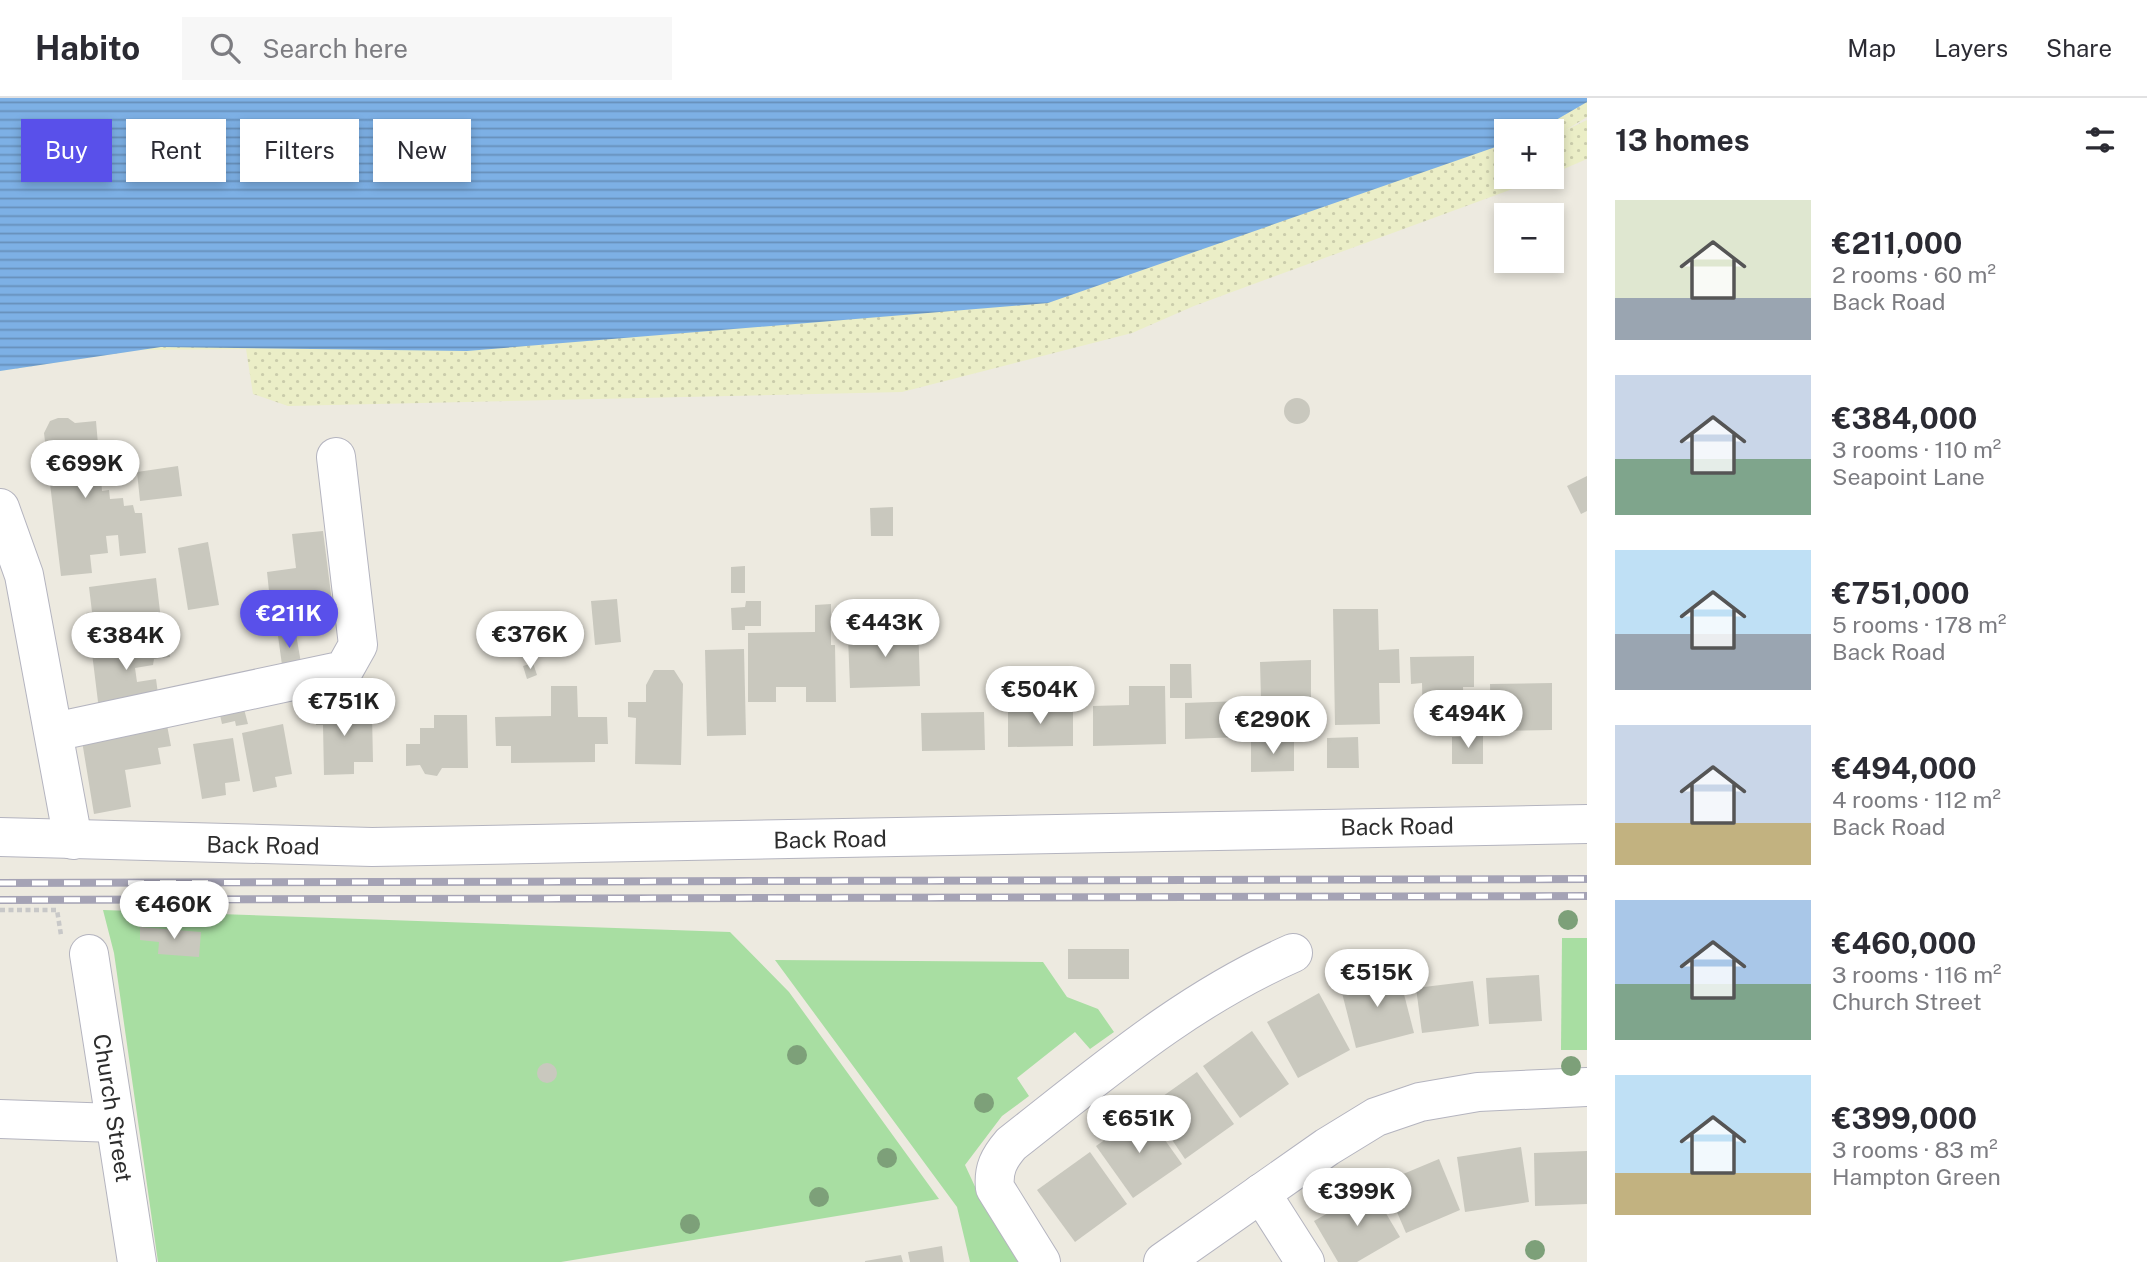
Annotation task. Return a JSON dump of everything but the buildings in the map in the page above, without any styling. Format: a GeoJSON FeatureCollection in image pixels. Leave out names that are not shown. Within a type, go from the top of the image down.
{"type":"FeatureCollection","features":[{"type":"Feature","properties":{"kind":"street"},"geometry":{"type":"LineString","coordinates":[[54,732],[344,670],[358,645],[336,457]]}},
{"type":"Feature","properties":{"kind":"street"},"geometry":{"type":"LineString","coordinates":[[0,509],[24,575],[73,840]]}},
{"type":"Feature","properties":{"kind":"street","name":"Back Road"},"geometry":{"type":"LineString","coordinates":[[0,838],[372,847],[1587,824]]}},
{"type":"Feature","properties":{"kind":"street"},"geometry":{"type":"LineString","coordinates":[[1041,1262],[995,1188],[997,1166],[1011,1144],[1163,1025],[1244,974],[1293,953]]}},
{"type":"Feature","properties":{"kind":"street","name":"Church Street"},"geometry":{"type":"LineString","coordinates":[[89,954],[137,1262]]}},
{"type":"Feature","properties":{"kind":"street"},"geometry":{"type":"LineString","coordinates":[[1163,1262],[1376,1117],[1420,1102],[1478,1092],[1587,1087]]}},
{"type":"Feature","properties":{"kind":"street"},"geometry":{"type":"LineString","coordinates":[[0,1119],[116,1123]]}},
{"type":"Feature","properties":{"kind":"street"},"geometry":{"type":"LineString","coordinates":[[1261,1193],[1306,1262]]}},
{"type":"Feature","properties":{"kind":"green space"},"geometry":{"type":"Polygon","coordinates":[[[103,910],[730,932],[789,992],[939,1199],[561,1262],[158,1262],[114,953],[103,910]]]}},
{"type":"Feature","properties":{"kind":"green space"},"geometry":{"type":"Polygon","coordinates":[[[1562,938],[1587,938],[1587,1050],[1561,1050],[1562,938]]]}},
{"type":"Feature","properties":{"kind":"green space"},"geometry":{"type":"Polygon","coordinates":[[[775,960],[1043,962],[1067,997],[1098,1009],[1114,1032],[1090,1049],[1075,1032],[1017,1078],[1029,1096],[1002,1116],[965,1165],[984,1206],[1019,1262],[970,1262],[957,1207],[775,960]]]}},
{"type":"Feature","properties":{"kind":"sand"},"geometry":{"type":"Polygon","coordinates":[[[0,98],[1587,98],[1587,117],[1566,130],[1587,120],[1587,159],[1564,169],[1564,119],[1494,119],[1494,189],[1512,189],[1194,306],[1132,333],[902,392],[288,406],[253,394],[246,349],[140,350],[0,371],[0,98]]]}},
{"type":"Feature","properties":{"kind":"water"},"geometry":{"type":"Polygon","coordinates":[[[0,98],[1587,98],[1587,102],[1558,119],[1494,119],[1494,148],[1048,303],[467,351],[161,347],[0,371],[0,98]]]}},
{"type":"Feature","properties":{"kind":"railway"},"geometry":{"type":"LineString","coordinates":[[0,883],[1587,879]]}},
{"type":"Feature","properties":{"kind":"railway"},"geometry":{"type":"LineString","coordinates":[[0,900],[1587,896]]}}]}
